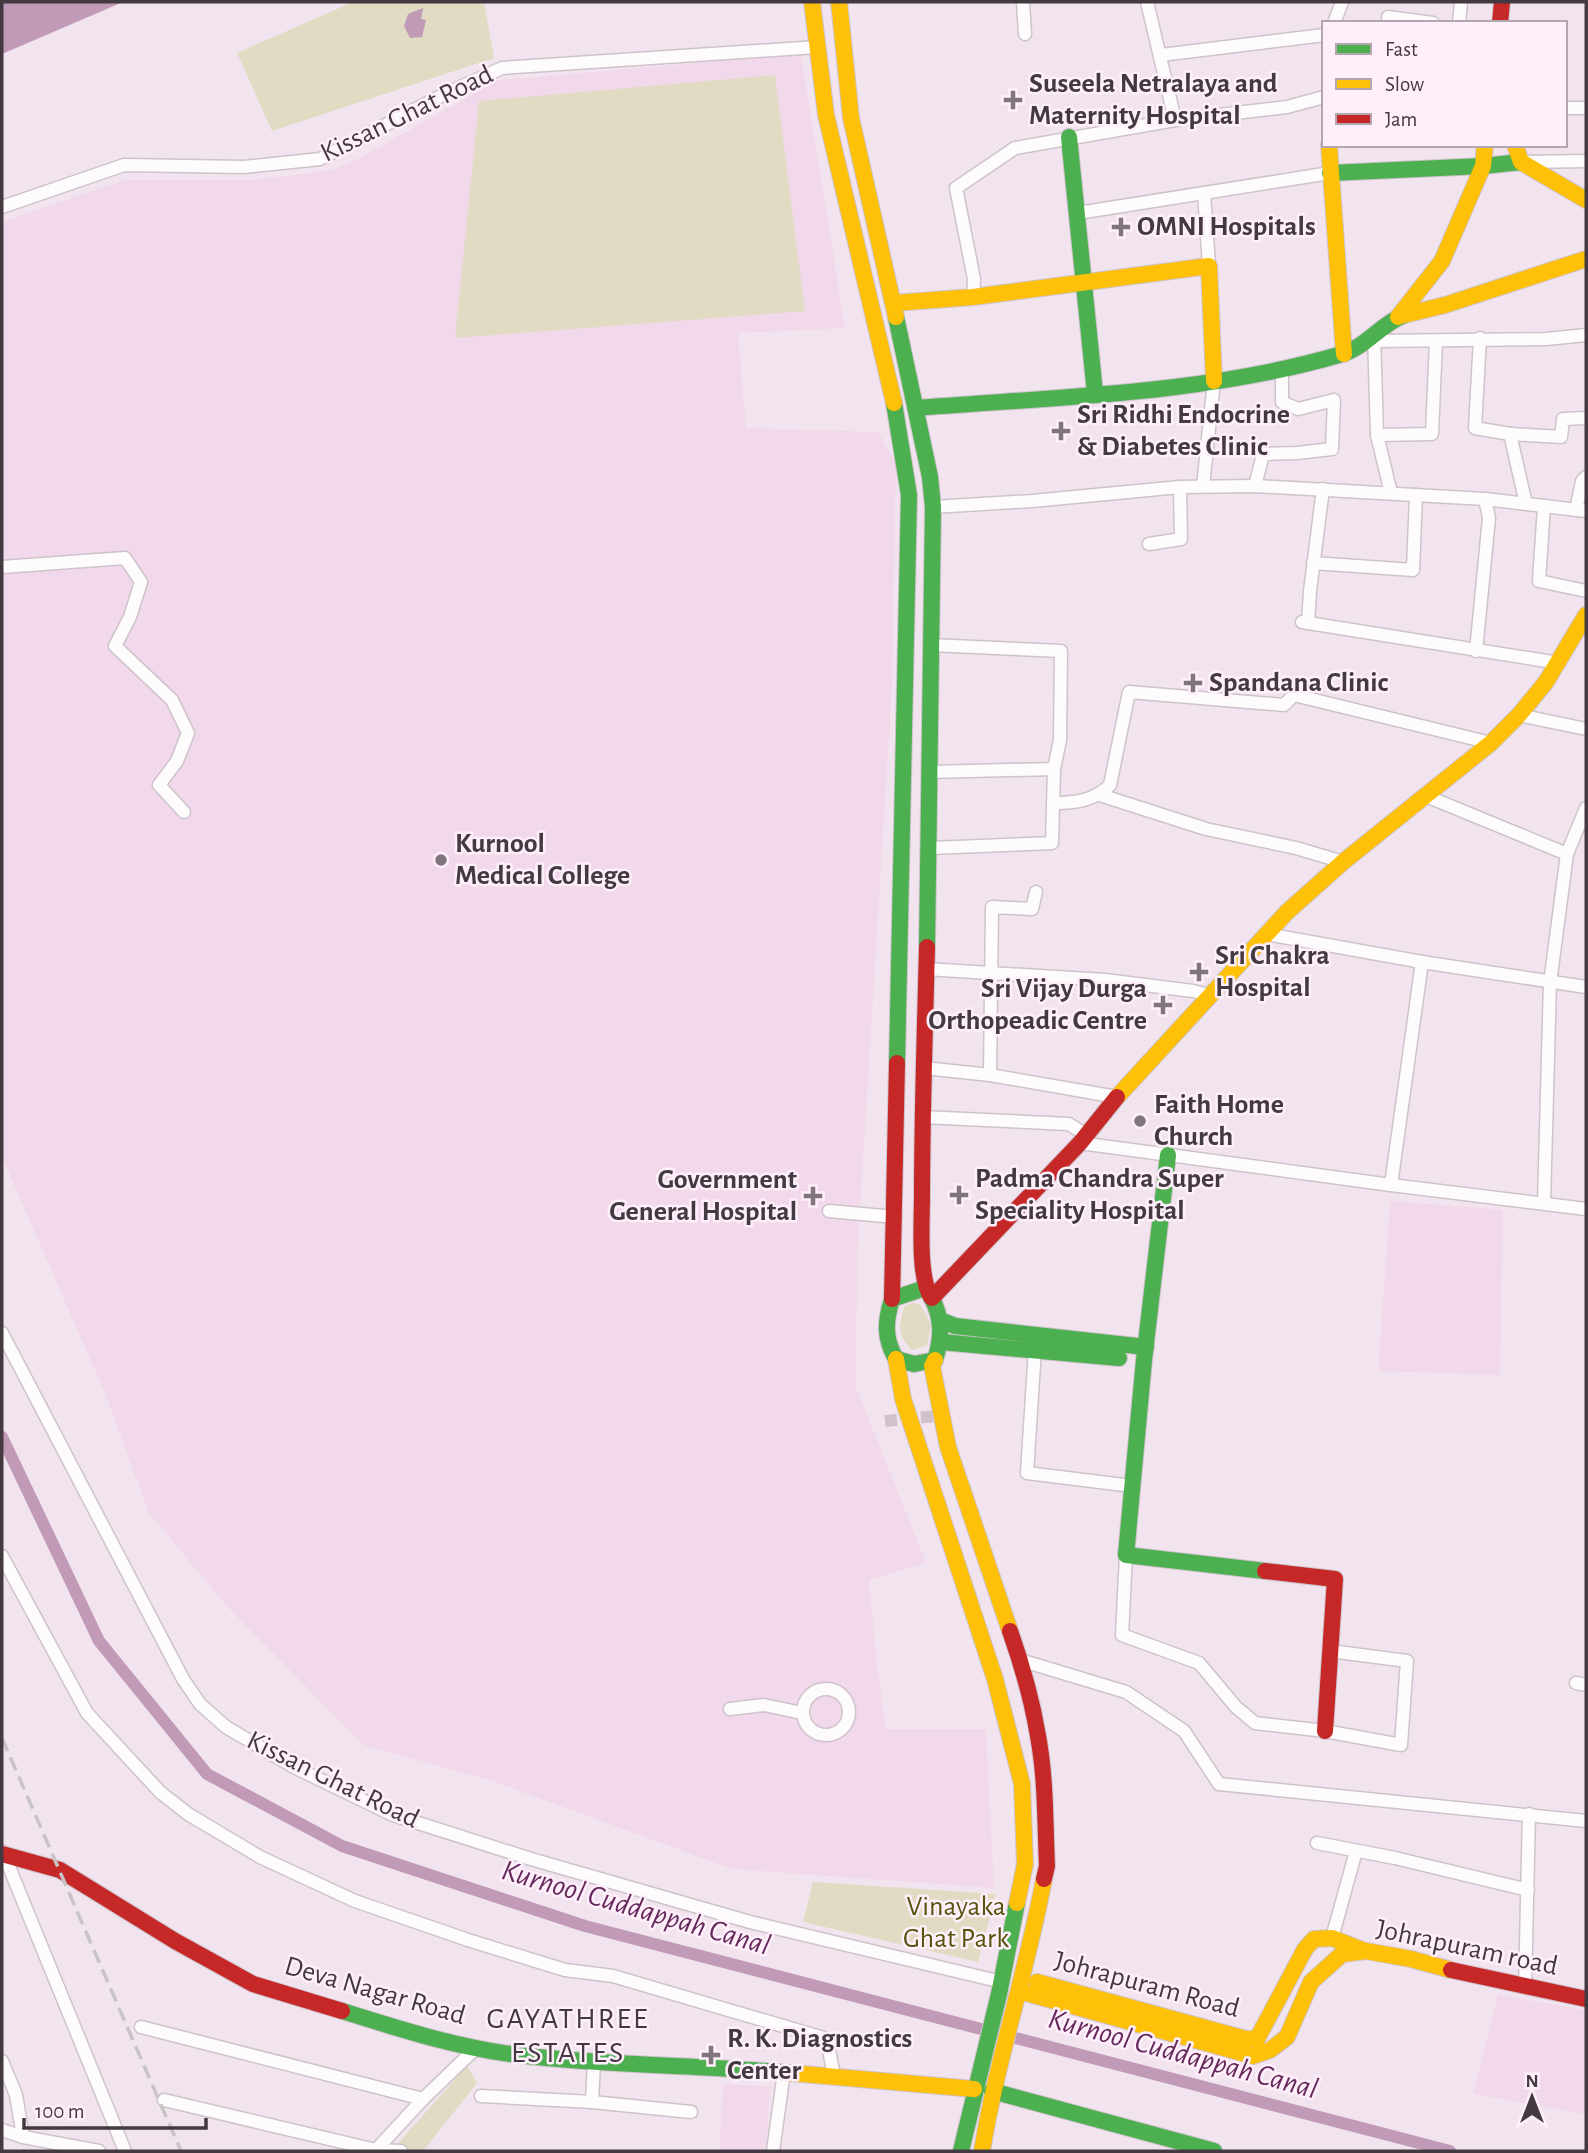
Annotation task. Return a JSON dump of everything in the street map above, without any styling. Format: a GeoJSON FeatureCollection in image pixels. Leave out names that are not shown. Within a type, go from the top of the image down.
{"type":"FeatureCollection","features":[{"type":"Feature","properties":{"kind":"street"},"geometry":{"type":"LineString","coordinates":[[1023,2],[1025,34]]}},
{"type":"Feature","properties":{"kind":"street"},"geometry":{"type":"LineString","coordinates":[[1147,2],[1175,120]]}},
{"type":"Feature","properties":{"kind":"street"},"geometry":{"type":"LineString","coordinates":[[1335,21],[1342,2]]}},
{"type":"Feature","properties":{"kind":"street"},"geometry":{"type":"LineString","coordinates":[[1459,21],[1461,2]]}},
{"type":"Feature","properties":{"kind":"street"},"geometry":{"type":"LineString","coordinates":[[1500,21],[1502,2]]}},
{"type":"Feature","properties":{"kind":"street"},"geometry":{"type":"LineString","coordinates":[[961,2151],[974,2089],[1001,1988],[1025,1864],[1022,1784],[995,1679],[903,1399],[896,1359],[887,1344],[885,1323],[892,1299],[895,1217],[909,495],[896,411],[826,115],[813,9],[840,8],[851,118],[894,303],[930,477],[933,506],[930,848],[922,1117],[922,1240],[929,1293],[940,1320],[941,1342],[932,1367],[948,1447],[1020,1660],[1038,1735],[1044,1783],[1047,1866],[1020,1990],[992,2091],[982,2151]]}},
{"type":"Feature","properties":{"kind":"street"},"geometry":{"type":"LineString","coordinates":[[1388,17],[1418,21]]}},
{"type":"Feature","properties":{"kind":"street"},"geometry":{"type":"LineString","coordinates":[[1161,55],[1322,35]]}},
{"type":"Feature","properties":{"kind":"street","name":"Kissan Ghat Road"},"geometry":{"type":"LineString","coordinates":[[2,207],[124,165],[244,167],[320,159],[441,96],[502,68],[818,47]]}},
{"type":"Feature","properties":{"kind":"street"},"geometry":{"type":"LineString","coordinates":[[973,297],[974,279],[956,188],[1015,148],[1175,120],[1287,107],[1322,98]]}},
{"type":"Feature","properties":{"kind":"street"},"geometry":{"type":"LineString","coordinates":[[1567,108],[1586,108]]}},
{"type":"Feature","properties":{"kind":"street"},"geometry":{"type":"LineString","coordinates":[[1069,137],[1095,393]]}},
{"type":"Feature","properties":{"kind":"street"},"geometry":{"type":"LineString","coordinates":[[1329,147],[1344,354]]}},
{"type":"Feature","properties":{"kind":"street"},"geometry":{"type":"LineString","coordinates":[[896,411],[1214,381],[1344,354],[1359,348],[1398,317],[1442,261],[1483,166],[1485,147]]}},
{"type":"Feature","properties":{"kind":"street"},"geometry":{"type":"LineString","coordinates":[[1516,147],[1521,162],[1586,200]]}},
{"type":"Feature","properties":{"kind":"street"},"geometry":{"type":"LineString","coordinates":[[1078,213],[1330,173],[1586,161]]}},
{"type":"Feature","properties":{"kind":"street"},"geometry":{"type":"LineString","coordinates":[[1203,486],[1214,381],[1204,192]]}},
{"type":"Feature","properties":{"kind":"street"},"geometry":{"type":"LineString","coordinates":[[1398,317],[1586,259]]}},
{"type":"Feature","properties":{"kind":"street"},"geometry":{"type":"LineString","coordinates":[[894,303],[973,297],[1209,266]]}},
{"type":"Feature","properties":{"kind":"street"},"geometry":{"type":"LineString","coordinates":[[1374,337],[1436,341],[1480,338],[1546,339],[1586,335]]}},
{"type":"Feature","properties":{"kind":"street"},"geometry":{"type":"LineString","coordinates":[[1374,337],[1377,435],[1391,493]]}},
{"type":"Feature","properties":{"kind":"street"},"geometry":{"type":"LineString","coordinates":[[1480,338],[1475,428],[1561,437],[1563,419],[1586,418]]}},
{"type":"Feature","properties":{"kind":"street"},"geometry":{"type":"LineString","coordinates":[[1377,435],[1432,434],[1436,341]]}},
{"type":"Feature","properties":{"kind":"street"},"geometry":{"type":"LineString","coordinates":[[1255,486],[1263,454],[1332,449],[1334,400],[1298,410],[1282,402],[1282,368]]}},
{"type":"Feature","properties":{"kind":"street"},"geometry":{"type":"LineString","coordinates":[[1510,433],[1526,504]]}},
{"type":"Feature","properties":{"kind":"street"},"geometry":{"type":"LineString","coordinates":[[933,506],[1180,487],[1255,486],[1485,499],[1581,510],[1582,481],[1586,477]]}},
{"type":"Feature","properties":{"kind":"street"},"geometry":{"type":"LineString","coordinates":[[1149,544],[1181,539],[1180,487]]}},
{"type":"Feature","properties":{"kind":"street"},"geometry":{"type":"LineString","coordinates":[[1323,489],[1305,622],[1559,663]]}},
{"type":"Feature","properties":{"kind":"street"},"geometry":{"type":"LineString","coordinates":[[1313,563],[1413,570],[1416,495]]}},
{"type":"Feature","properties":{"kind":"street"},"geometry":{"type":"LineString","coordinates":[[1476,651],[1489,518],[1485,499]]}},
{"type":"Feature","properties":{"kind":"street"},"geometry":{"type":"LineString","coordinates":[[1544,506],[1539,581],[1586,591]]}},
{"type":"Feature","properties":{"kind":"street"},"geometry":{"type":"LineString","coordinates":[[2,567],[125,558],[141,582],[130,617],[115,646],[172,700],[188,733],[177,761],[159,785],[184,812]]}},
{"type":"Feature","properties":{"kind":"street"},"geometry":{"type":"LineString","coordinates":[[892,1299],[929,1293],[1083,1139],[1117,1097],[1287,912],[1343,862],[1491,743],[1520,715],[1559,663],[1586,615]]}},
{"type":"Feature","properties":{"kind":"street"},"geometry":{"type":"LineString","coordinates":[[930,645],[1060,651],[1060,740],[1054,769],[1052,843],[930,848]]}},
{"type":"Feature","properties":{"kind":"street"},"geometry":{"type":"LineString","coordinates":[[1053,803],[1073,803],[1100,795],[1110,785],[1129,692],[1284,705],[1294,695],[1491,743]]}},
{"type":"Feature","properties":{"kind":"street"},"geometry":{"type":"LineString","coordinates":[[1520,715],[1586,729]]}},
{"type":"Feature","properties":{"kind":"street"},"geometry":{"type":"LineString","coordinates":[[930,772],[1054,769]]}},
{"type":"Feature","properties":{"kind":"street"},"geometry":{"type":"LineString","coordinates":[[1100,795],[1206,829],[1296,848],[1343,862]]}},
{"type":"Feature","properties":{"kind":"street"},"geometry":{"type":"LineString","coordinates":[[1426,796],[1567,854]]}},
{"type":"Feature","properties":{"kind":"street"},"geometry":{"type":"LineString","coordinates":[[1544,1203],[1550,983],[1567,854],[1586,808]]}},
{"type":"Feature","properties":{"kind":"street"},"geometry":{"type":"LineString","coordinates":[[990,1075],[992,907],[1032,909],[1035,892]]}},
{"type":"Feature","properties":{"kind":"street"},"geometry":{"type":"LineString","coordinates":[[1267,934],[1422,962],[1586,987]]}},
{"type":"Feature","properties":{"kind":"street"},"geometry":{"type":"LineString","coordinates":[[1391,1185],[1422,962]]}},
{"type":"Feature","properties":{"kind":"street"},"geometry":{"type":"LineString","coordinates":[[926,969],[1105,980],[1193,990],[1209,995]]}},
{"type":"Feature","properties":{"kind":"street"},"geometry":{"type":"LineString","coordinates":[[924,1068],[990,1075],[1117,1097]]}},
{"type":"Feature","properties":{"kind":"street"},"geometry":{"type":"LineString","coordinates":[[922,1117],[1069,1124],[1083,1139],[1168,1155],[1586,1209]]}},
{"type":"Feature","properties":{"kind":"street"},"geometry":{"type":"LineString","coordinates":[[1168,1155],[1132,1486],[1122,1634],[1199,1662],[1236,1707],[1255,1723],[1325,1731],[1401,1745],[1407,1661],[1330,1651]]}},
{"type":"Feature","properties":{"kind":"street"},"geometry":{"type":"LineString","coordinates":[[829,1211],[895,1217]]}},
{"type":"Feature","properties":{"kind":"street"},"geometry":{"type":"LineString","coordinates":[[940,1320],[955,1326],[1036,1342],[1145,1354]]}},
{"type":"Feature","properties":{"kind":"street","name":"Kissan Ghat Road"},"geometry":{"type":"LineString","coordinates":[[2,1333],[183,1679],[200,1704],[226,1727],[294,1767],[393,1815],[531,1859],[750,1922],[1001,1988]]}},
{"type":"Feature","properties":{"kind":"street"},"geometry":{"type":"LineString","coordinates":[[941,1342],[1036,1342]]}},
{"type":"Feature","properties":{"kind":"street"},"geometry":{"type":"LineString","coordinates":[[1036,1342],[1027,1473],[1132,1486]]}},
{"type":"Feature","properties":{"kind":"street"},"geometry":{"type":"LineString","coordinates":[[896,1359],[914,1364],[935,1360]]}},
{"type":"Feature","properties":{"kind":"street"},"geometry":{"type":"LineString","coordinates":[[1126,1555],[1335,1579],[1325,1731]]}},
{"type":"Feature","properties":{"kind":"street"},"geometry":{"type":"LineString","coordinates":[[2,1556],[87,1713],[160,1792],[188,1814],[260,1857],[368,1905],[565,1970],[613,1976],[827,2039],[834,2076]]}},
{"type":"Feature","properties":{"kind":"street"},"geometry":{"type":"LineString","coordinates":[[1020,1660],[1126,1692],[1184,1731],[1219,1784],[1586,1821]]}},
{"type":"Feature","properties":{"kind":"street"},"geometry":{"type":"LineString","coordinates":[[730,1709],[764,1705],[802,1713]]}},
{"type":"Feature","properties":{"kind":"street"},"geometry":{"type":"LineString","coordinates":[[1525,1987],[1529,1814]]}},
{"type":"Feature","properties":{"kind":"street"},"geometry":{"type":"LineString","coordinates":[[1317,1843],[1528,1890]]}},
{"type":"Feature","properties":{"kind":"street"},"geometry":{"type":"LineString","coordinates":[[1332,1938],[1356,1851]]}},
{"type":"Feature","properties":{"kind":"street"},"geometry":{"type":"LineString","coordinates":[[3,1852],[125,2151]]}},
{"type":"Feature","properties":{"kind":"street","name":"Deva Nagar Road"},"geometry":{"type":"LineString","coordinates":[[3,1852],[60,1870],[175,1941],[253,1984],[476,2048],[517,2055],[594,2062],[784,2072],[974,2089]]}},
{"type":"Feature","properties":{"kind":"street","name":"Johrapuram Road"},"geometry":{"type":"LineString","coordinates":[[1020,1990],[1246,2039],[1258,2039],[1305,1949],[1314,1939],[1332,1938],[1366,1951]]}},
{"type":"Feature","properties":{"kind":"street","name":"Johrapuram road"},"geometry":{"type":"LineString","coordinates":[[1020,1990],[1253,2056],[1270,2050],[1287,2037],[1311,1982],[1342,1954],[1366,1951],[1411,1959],[1586,1999]]}},
{"type":"Feature","properties":{"kind":"street"},"geometry":{"type":"LineString","coordinates":[[141,2027],[423,2099]]}},
{"type":"Feature","properties":{"kind":"street"},"geometry":{"type":"LineString","coordinates":[[376,2150],[423,2099],[476,2048]]}},
{"type":"Feature","properties":{"kind":"street"},"geometry":{"type":"LineString","coordinates":[[2,2061],[16,2095],[23,2137]]}},
{"type":"Feature","properties":{"kind":"street"},"geometry":{"type":"LineString","coordinates":[[592,2102],[594,2062]]}},
{"type":"Feature","properties":{"kind":"street"},"geometry":{"type":"LineString","coordinates":[[772,2151],[784,2072]]}},
{"type":"Feature","properties":{"kind":"street"},"geometry":{"type":"LineString","coordinates":[[2,2078],[16,2095]]}},
{"type":"Feature","properties":{"kind":"street"},"geometry":{"type":"LineString","coordinates":[[992,2091],[1214,2151]]}},
{"type":"Feature","properties":{"kind":"street"},"geometry":{"type":"LineString","coordinates":[[481,2096],[592,2102],[691,2112]]}},
{"type":"Feature","properties":{"kind":"street"},"geometry":{"type":"LineString","coordinates":[[164,2100],[376,2150],[401,2151]]}},
{"type":"Feature","properties":{"kind":"street"},"geometry":{"type":"LineString","coordinates":[[2,2130],[23,2137],[99,2151]]}},
{"type":"Feature","properties":{"kind":"shaded area"},"geometry":{"type":"Polygon","coordinates":[[[2,2],[123,2],[2,54],[2,2]]]}},
{"type":"Feature","properties":{"kind":"shaded area"},"geometry":{"type":"Polygon","coordinates":[[[423,8],[421,19],[426,20],[422,37],[410,38],[404,26],[408,14],[423,8]]]}},
{"type":"Feature","properties":{"kind":"shaded area","name":"Kurnool Medical College"},"geometry":{"type":"Polygon","coordinates":[[[801,54],[845,328],[738,333],[746,428],[878,432],[896,464],[892,686],[857,1260],[856,1387],[926,1563],[869,1580],[886,1729],[986,1729],[994,1888],[732,1869],[492,1781],[363,1745],[224,1603],[149,1513],[104,1391],[2,1157],[2,222],[125,180],[251,180],[332,170],[362,157],[498,80],[801,54]]]}},
{"type":"Feature","properties":{"kind":"shaded area"},"geometry":{"type":"Polygon","coordinates":[[[1390,1201],[1503,1210],[1500,1375],[1378,1371],[1390,1201]]]}},
{"type":"Feature","properties":{"kind":"shaded area"},"geometry":{"type":"Polygon","coordinates":[[[1498,1995],[1586,2010],[1586,2114],[1473,2094],[1498,1995]]]}},
{"type":"Feature","properties":{"kind":"shaded area"},"geometry":{"type":"Polygon","coordinates":[[[723,2084],[770,2086],[766,2151],[719,2151],[723,2084]]]}},
{"type":"Feature","properties":{"kind":"green space"},"geometry":{"type":"Polygon","coordinates":[[[353,2],[484,2],[494,58],[272,131],[237,53],[353,2]]]}},
{"type":"Feature","properties":{"kind":"green space"},"geometry":{"type":"Polygon","coordinates":[[[775,75],[805,311],[455,338],[479,101],[775,75]]]}},
{"type":"Feature","properties":{"kind":"green space"},"geometry":{"type":"Polygon","coordinates":[[[912,1303],[920,1304],[931,1324],[927,1346],[912,1350],[904,1340],[900,1325],[904,1307],[912,1303]]]}},
{"type":"Feature","properties":{"kind":"green space","name":"Vinayaka Ghat Park"},"geometry":{"type":"Polygon","coordinates":[[[813,1882],[996,1894],[978,1962],[803,1922],[813,1882]]]}},
{"type":"Feature","properties":{"kind":"green space"},"geometry":{"type":"Polygon","coordinates":[[[467,2066],[477,2083],[423,2151],[393,2149],[467,2066]]]}},
{"type":"Feature","properties":{"kind":"waterway","name":"Kurnool Cuddappah Canal"},"geometry":{"type":"LineString","coordinates":[[2,1437],[99,1641],[207,1774],[342,1846],[585,1926],[1450,2151]]}},
{"type":"Feature","properties":{"kind":"tunnel"},"geometry":{"type":"LineString","coordinates":[[885,1421],[948,1415]]}},
{"type":"Feature","properties":{"kind":"railway"},"geometry":{"type":"LineString","coordinates":[[2,1738],[181,2151]]}},
{"type":"Feature","properties":{"kind":"traffic: fast"},"geometry":{"type":"LineString","coordinates":[[1069,137],[1095,393]]}},
{"type":"Feature","properties":{"kind":"traffic: fast"},"geometry":{"type":"LineString","coordinates":[[1330,173],[1521,162]]}},
{"type":"Feature","properties":{"kind":"traffic: fast"},"geometry":{"type":"LineString","coordinates":[[916,408],[1131,392],[1238,378],[1351,351],[1404,315]]}},
{"type":"Feature","properties":{"kind":"traffic: fast"},"geometry":{"type":"LineString","coordinates":[[896,317],[930,477],[933,507],[927,947]]}},
{"type":"Feature","properties":{"kind":"traffic: fast"},"geometry":{"type":"LineString","coordinates":[[894,403],[909,495],[897,1063]]}},
{"type":"Feature","properties":{"kind":"traffic: fast"},"geometry":{"type":"LineString","coordinates":[[1168,1155],[1144,1360],[1126,1555],[1265,1571]]}},
{"type":"Feature","properties":{"kind":"traffic: fast"},"geometry":{"type":"LineString","coordinates":[[925,1288],[892,1299],[887,1330],[889,1344],[896,1359],[914,1364],[935,1360],[940,1328],[938,1313],[931,1297]]}},
{"type":"Feature","properties":{"kind":"traffic: fast"},"geometry":{"type":"LineString","coordinates":[[940,1320],[955,1326],[1146,1347]]}},
{"type":"Feature","properties":{"kind":"traffic: fast"},"geometry":{"type":"LineString","coordinates":[[941,1342],[1119,1358]]}},
{"type":"Feature","properties":{"kind":"traffic: fast"},"geometry":{"type":"LineString","coordinates":[[961,2151],[999,1994],[1017,1903]]}},
{"type":"Feature","properties":{"kind":"traffic: fast"},"geometry":{"type":"LineString","coordinates":[[342,2011],[451,2043],[496,2052],[586,2061],[791,2073]]}},
{"type":"Feature","properties":{"kind":"traffic: fast"},"geometry":{"type":"LineString","coordinates":[[992,2091],[1214,2151]]}},
{"type":"Feature","properties":{"kind":"traffic: slow"},"geometry":{"type":"LineString","coordinates":[[812,2],[826,115],[894,403]]}},
{"type":"Feature","properties":{"kind":"traffic: slow"},"geometry":{"type":"LineString","coordinates":[[839,2],[851,118],[896,317]]}},
{"type":"Feature","properties":{"kind":"traffic: slow"},"geometry":{"type":"LineString","coordinates":[[1329,147],[1344,354]]}},
{"type":"Feature","properties":{"kind":"traffic: slow"},"geometry":{"type":"LineString","coordinates":[[1398,317],[1442,261],[1483,166],[1485,147]]}},
{"type":"Feature","properties":{"kind":"traffic: slow"},"geometry":{"type":"LineString","coordinates":[[1516,147],[1521,162],[1586,200]]}},
{"type":"Feature","properties":{"kind":"traffic: slow"},"geometry":{"type":"LineString","coordinates":[[1404,315],[1445,305],[1586,259]]}},
{"type":"Feature","properties":{"kind":"traffic: slow"},"geometry":{"type":"LineString","coordinates":[[894,303],[973,297],[1209,266],[1214,381]]}},
{"type":"Feature","properties":{"kind":"traffic: slow"},"geometry":{"type":"LineString","coordinates":[[1117,1097],[1287,912],[1343,862],[1491,743],[1519,715],[1546,682],[1586,615]]}},
{"type":"Feature","properties":{"kind":"traffic: slow"},"geometry":{"type":"LineString","coordinates":[[896,1359],[903,1399],[995,1679],[1022,1784],[1025,1864],[1017,1903]]}},
{"type":"Feature","properties":{"kind":"traffic: slow"},"geometry":{"type":"LineString","coordinates":[[935,1360],[932,1366],[948,1447],[1010,1631]]}},
{"type":"Feature","properties":{"kind":"traffic: slow"},"geometry":{"type":"LineString","coordinates":[[982,2151],[1044,1879]]}},
{"type":"Feature","properties":{"kind":"traffic: slow"},"geometry":{"type":"LineString","coordinates":[[1037,1982],[1246,2039],[1257,2039],[1305,1949],[1314,1939],[1332,1938],[1362,1950]]}},
{"type":"Feature","properties":{"kind":"traffic: slow"},"geometry":{"type":"LineString","coordinates":[[1019,1991],[1253,2056],[1270,2050],[1287,2037],[1311,1982],[1342,1954],[1366,1951],[1451,1970]]}},
{"type":"Feature","properties":{"kind":"traffic: slow"},"geometry":{"type":"LineString","coordinates":[[791,2073],[974,2089]]}},
{"type":"Feature","properties":{"kind":"traffic: jam"},"geometry":{"type":"LineString","coordinates":[[1500,21],[1502,2]]}},
{"type":"Feature","properties":{"kind":"traffic: jam"},"geometry":{"type":"LineString","coordinates":[[927,947],[921,1234],[924,1276],[931,1297]]}},
{"type":"Feature","properties":{"kind":"traffic: jam"},"geometry":{"type":"LineString","coordinates":[[892,1299],[897,1063]]}},
{"type":"Feature","properties":{"kind":"traffic: jam"},"geometry":{"type":"LineString","coordinates":[[932,1298],[1080,1143],[1117,1097]]}},
{"type":"Feature","properties":{"kind":"traffic: jam"},"geometry":{"type":"LineString","coordinates":[[1265,1571],[1335,1579],[1325,1731]]}},
{"type":"Feature","properties":{"kind":"traffic: jam"},"geometry":{"type":"LineString","coordinates":[[1010,1631],[1030,1696],[1041,1752],[1047,1866],[1044,1879]]}},
{"type":"Feature","properties":{"kind":"traffic: jam"},"geometry":{"type":"LineString","coordinates":[[2,1854],[60,1870],[175,1941],[253,1984],[342,2011]]}},
{"type":"Feature","properties":{"kind":"traffic: jam"},"geometry":{"type":"LineString","coordinates":[[1451,1970],[1586,1999]]}},
{"type":"Feature","properties":{"kind":"place","name":"Suseela Netralaya and Maternity Hospital"},"geometry":{"type":"Point","coordinates":[1013,100]}},
{"type":"Feature","properties":{"kind":"place","name":"OMNI Hospitals"},"geometry":{"type":"Point","coordinates":[1121,227]}},
{"type":"Feature","properties":{"kind":"place","name":"Sri Ridhi Endocrine & Diabetes Clinic"},"geometry":{"type":"Point","coordinates":[1061,431]}},
{"type":"Feature","properties":{"kind":"place","name":"Spandana Clinic"},"geometry":{"type":"Point","coordinates":[1193,683]}},
{"type":"Feature","properties":{"kind":"place","name":"Kurnool Medical College"},"geometry":{"type":"Point","coordinates":[441,860]}},
{"type":"Feature","properties":{"kind":"place","name":"Sri Chakra Hospital"},"geometry":{"type":"Point","coordinates":[1199,972]}},
{"type":"Feature","properties":{"kind":"place","name":"Sri Vijay Durga Orthopeadic Centre"},"geometry":{"type":"Point","coordinates":[1163,1005]}},
{"type":"Feature","properties":{"kind":"place","name":"Faith Home Church"},"geometry":{"type":"Point","coordinates":[1140,1121]}},
{"type":"Feature","properties":{"kind":"place","name":"Padma Chandra Super Speciality Hospital"},"geometry":{"type":"Point","coordinates":[959,1195]}},
{"type":"Feature","properties":{"kind":"place","name":"Government General Hospital"},"geometry":{"type":"Point","coordinates":[813,1196]}},
{"type":"Feature","properties":{"kind":"place","name":"R. K. Diagnostics Center"},"geometry":{"type":"Point","coordinates":[711,2055]}},
{"type":"Feature","properties":{"kind":"district","name":"GAYATHREE ESTATES"},"geometry":{"type":"Point","coordinates":[568,2036]}}]}
